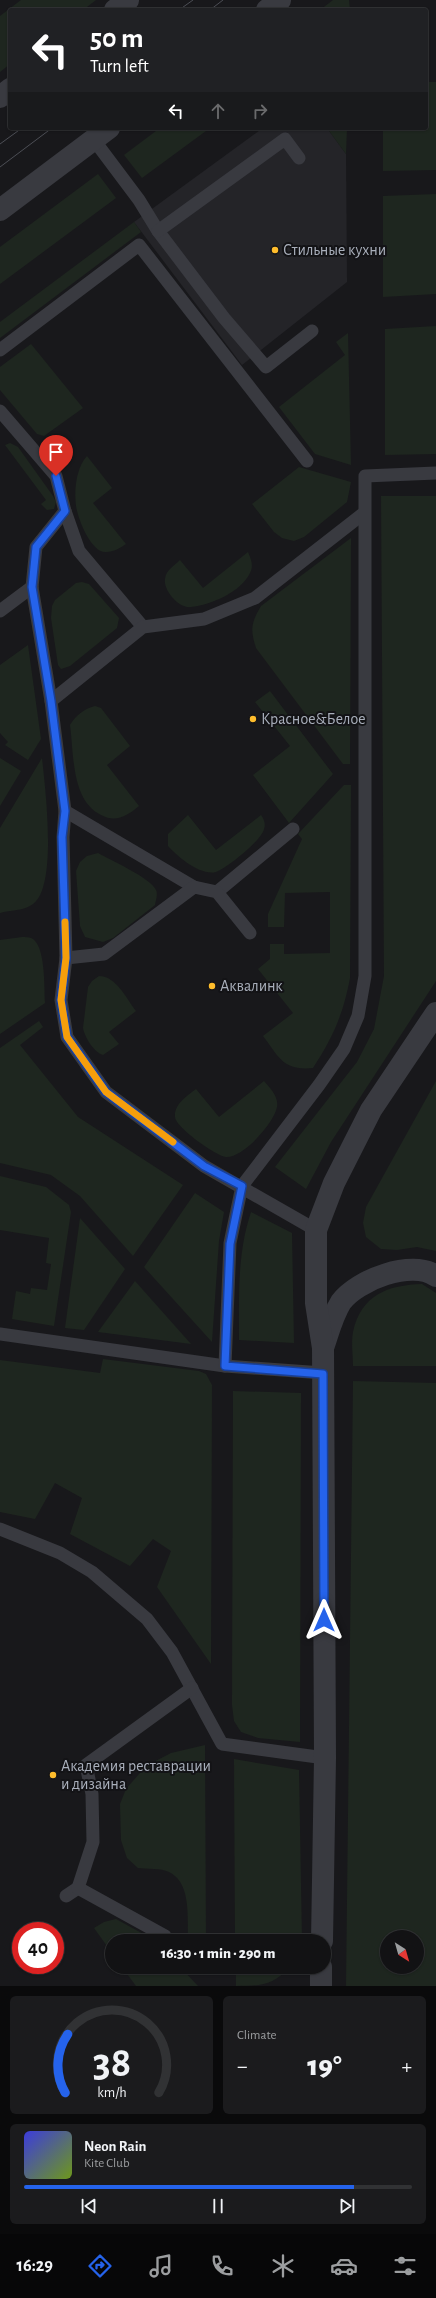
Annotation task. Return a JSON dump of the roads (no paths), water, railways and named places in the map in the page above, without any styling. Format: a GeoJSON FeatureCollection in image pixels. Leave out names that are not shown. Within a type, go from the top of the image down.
{"type":"FeatureCollection","features":[{"type":"Feature","properties":{"kind":"street"},"geometry":{"type":"LineString","coordinates":[[118,8],[128,0]]}},
{"type":"Feature","properties":{"kind":"street"},"geometry":{"type":"LineString","coordinates":[[270,8],[280,0]]}},
{"type":"Feature","properties":{"kind":"street"},"geometry":{"type":"LineString","coordinates":[[0,97],[8,91]]}},
{"type":"Feature","properties":{"kind":"street"},"geometry":{"type":"LineString","coordinates":[[0,210],[102,134]]}},
{"type":"Feature","properties":{"kind":"street"},"geometry":{"type":"LineString","coordinates":[[322,1934],[325,1758],[323,1348],[316,1303],[316,1230],[334,1183],[371,1110],[436,1012]]}},
{"type":"Feature","properties":{"kind":"street"},"geometry":{"type":"LineString","coordinates":[[323,1348],[333,1317],[342,1301],[365,1282],[402,1270],[432,1274],[436,1276]]}},
{"type":"Feature","properties":{"kind":"street"},"geometry":{"type":"LineString","coordinates":[[321,1974],[321,1986]]}},
{"type":"Feature","properties":{"kind":"lane"},"geometry":{"type":"LineString","coordinates":[[102,134],[158,231],[224,318],[266,367],[312,331]]}},
{"type":"Feature","properties":{"kind":"lane"},"geometry":{"type":"LineString","coordinates":[[158,231],[285,139],[299,158]]}},
{"type":"Feature","properties":{"kind":"lane"},"geometry":{"type":"LineString","coordinates":[[0,350],[139,245],[307,461]]}},
{"type":"Feature","properties":{"kind":"lane"},"geometry":{"type":"LineString","coordinates":[[0,411],[56,476],[65,511],[79,551],[143,627]]}},
{"type":"Feature","properties":{"kind":"lane"},"geometry":{"type":"LineString","coordinates":[[225,1366],[230,1244],[242,1186],[344,1050],[358,1016],[365,969],[365,476],[436,473]]}},
{"type":"Feature","properties":{"kind":"lane"},"geometry":{"type":"LineString","coordinates":[[65,511],[36,547],[32,587],[51,701],[65,811],[62,837],[66,958],[61,1000],[67,1037],[106,1092],[204,1166],[242,1186],[316,1230]]}},
{"type":"Feature","properties":{"kind":"lane"},"geometry":{"type":"LineString","coordinates":[[51,701],[143,627],[204,619],[255,598],[364,513]]}},
{"type":"Feature","properties":{"kind":"lane"},"geometry":{"type":"LineString","coordinates":[[0,611],[32,587]]}},
{"type":"Feature","properties":{"kind":"lane"},"geometry":{"type":"LineString","coordinates":[[65,811],[194,887],[217,892],[250,933]]}},
{"type":"Feature","properties":{"kind":"lane"},"geometry":{"type":"LineString","coordinates":[[217,892],[293,829]]}},
{"type":"Feature","properties":{"kind":"lane"},"geometry":{"type":"LineString","coordinates":[[66,958],[104,954],[194,887]]}},
{"type":"Feature","properties":{"kind":"lane"},"geometry":{"type":"LineString","coordinates":[[0,1334],[225,1366],[323,1374]]}},
{"type":"Feature","properties":{"kind":"lane"},"geometry":{"type":"LineString","coordinates":[[0,1529],[60,1554],[92,1572],[147,1620],[172,1652],[222,1744],[325,1758]]}},
{"type":"Feature","properties":{"kind":"lane"},"geometry":{"type":"LineString","coordinates":[[66,1896],[78,1888],[93,1842],[92,1794],[86,1765],[192,1688]]}},
{"type":"Feature","properties":{"kind":"lane"},"geometry":{"type":"LineString","coordinates":[[78,1888],[161,1934]]}},
{"type":"Feature","properties":{"kind":"tram line"},"geometry":{"type":"LineString","coordinates":[[182,8],[193,0]]}},
{"type":"Feature","properties":{"kind":"tram line"},"geometry":{"type":"LineString","coordinates":[[213,8],[223,0]]}},
{"type":"Feature","properties":{"kind":"tram line"},"geometry":{"type":"LineString","coordinates":[[0,144],[19,130]]}},
{"type":"Feature","properties":{"kind":"tram line"},"geometry":{"type":"LineString","coordinates":[[0,167],[49,130]]}},
{"type":"Feature","properties":{"kind":"place","name":"Стильные кухни"},"geometry":{"type":"Point","coordinates":[275,250]}},
{"type":"Feature","properties":{"kind":"place","name":"Красное&Белое"},"geometry":{"type":"Point","coordinates":[253,719]}},
{"type":"Feature","properties":{"kind":"place","name":"Аквалинк"},"geometry":{"type":"Point","coordinates":[212,986]}},
{"type":"Feature","properties":{"kind":"place","name":"Академия реставрации и дизайна"},"geometry":{"type":"Point","coordinates":[53,1775]}}]}
